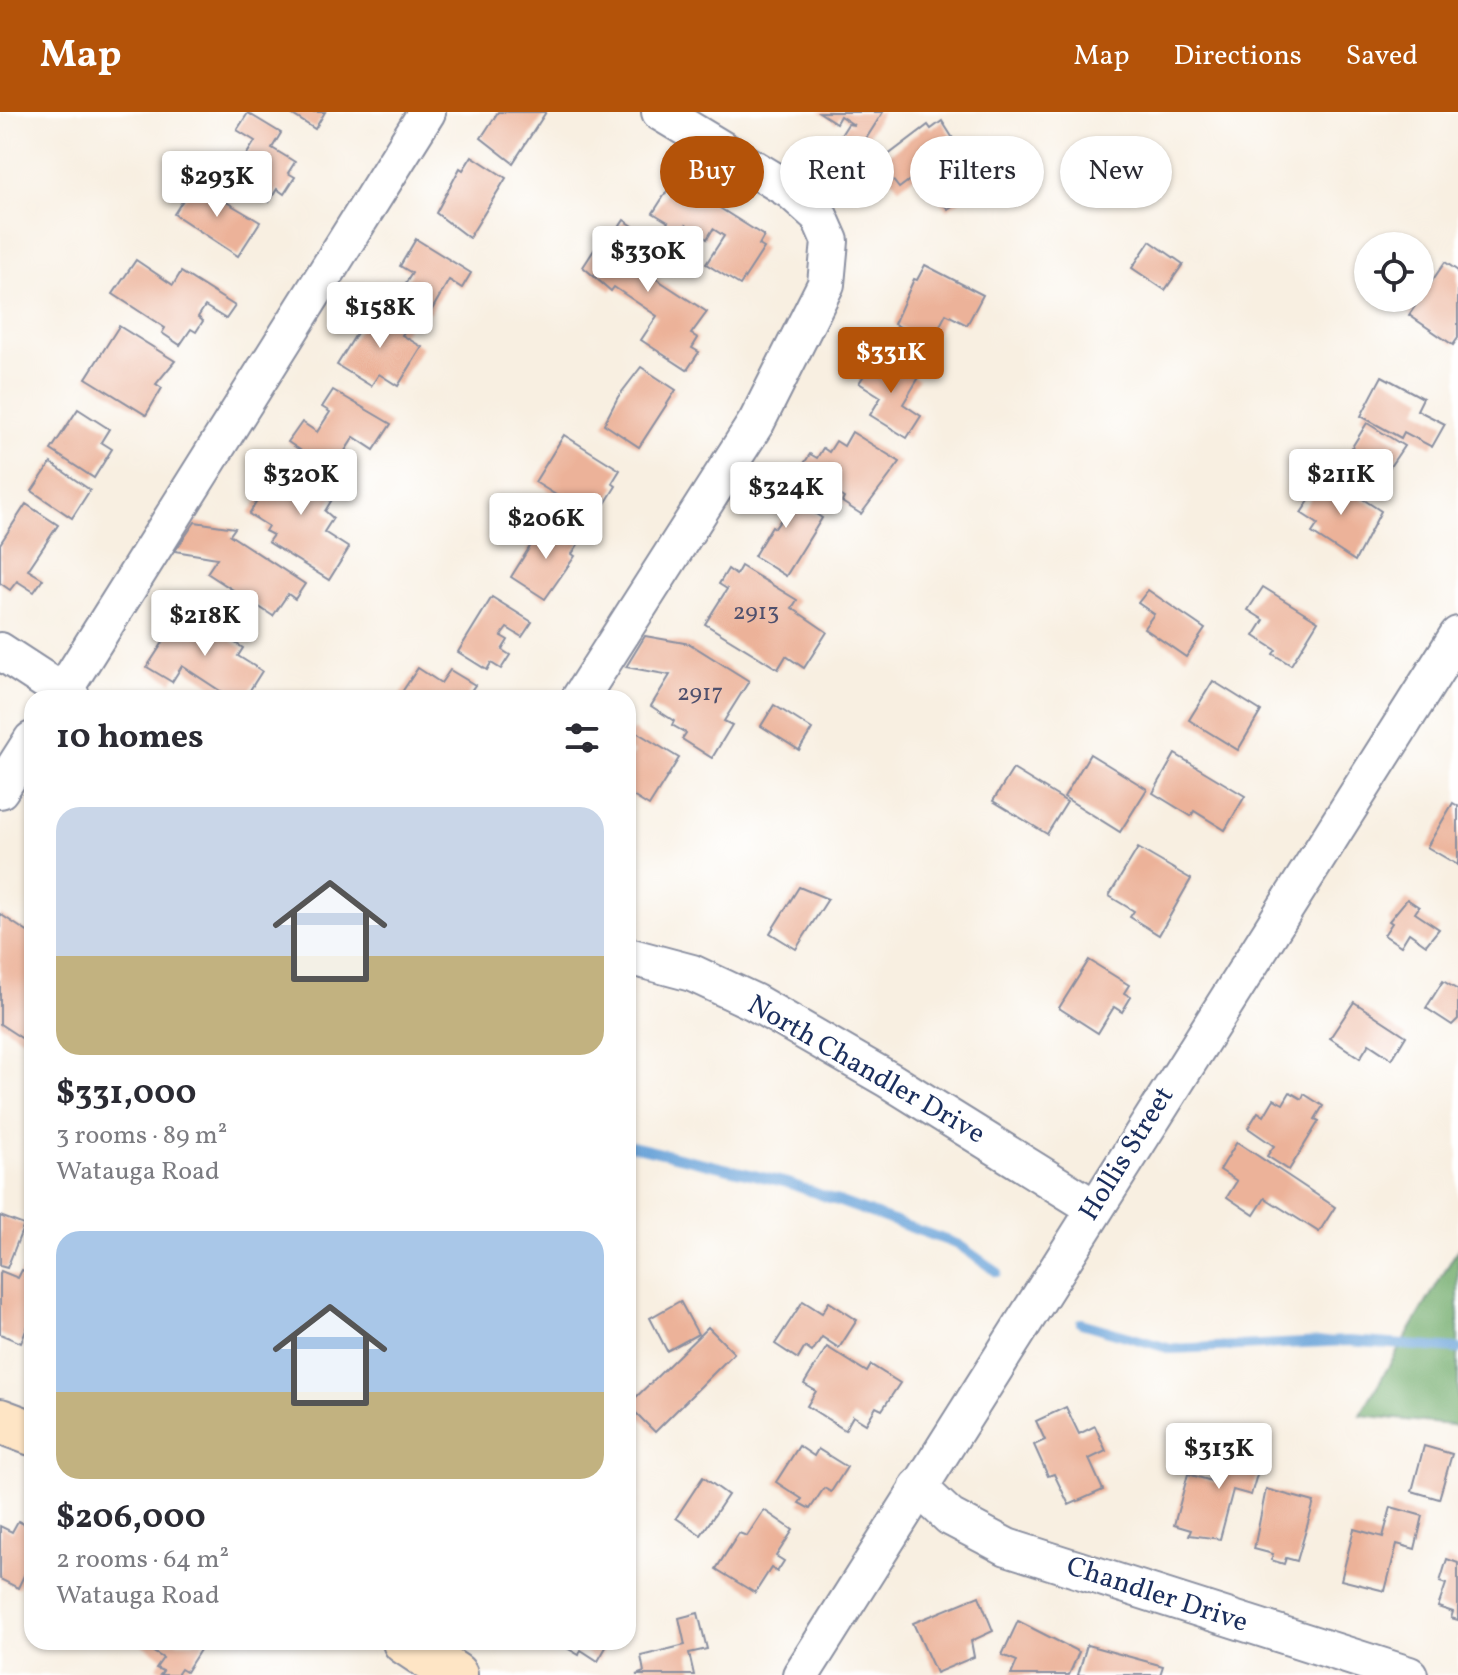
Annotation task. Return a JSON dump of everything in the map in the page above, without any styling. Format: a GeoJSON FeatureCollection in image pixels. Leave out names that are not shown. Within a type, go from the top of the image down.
{"type":"FeatureCollection","features":[{"type":"Feature","properties":{"kind":"main road"},"geometry":{"type":"LineString","coordinates":[[0,1421],[24,1430]]}},
{"type":"Feature","properties":{"kind":"main road"},"geometry":{"type":"LineString","coordinates":[[417,1650],[455,1675]]}},
{"type":"Feature","properties":{"kind":"street"},"geometry":{"type":"LineString","coordinates":[[69,690],[427,112]]}},
{"type":"Feature","properties":{"kind":"street"},"geometry":{"type":"LineString","coordinates":[[585,690],[757,421],[826,284],[830,241],[819,216],[791,191],[660,112]]}},
{"type":"Feature","properties":{"kind":"street","name":"Hollis Street"},"geometry":{"type":"LineString","coordinates":[[801,1675],[1093,1207],[1458,635]]}},
{"type":"Feature","properties":{"kind":"street"},"geometry":{"type":"LineString","coordinates":[[0,651],[56,690]]}},
{"type":"Feature","properties":{"kind":"street"},"geometry":{"type":"LineString","coordinates":[[0,790],[24,752]]}},
{"type":"Feature","properties":{"kind":"street","name":"North Chandler Drive"},"geometry":{"type":"LineString","coordinates":[[636,958],[692,973],[754,1002],[889,1080],[1093,1207]]}},
{"type":"Feature","properties":{"kind":"street","name":"Chandler Drive"},"geometry":{"type":"LineString","coordinates":[[918,1487],[950,1517],[1007,1547],[1409,1675]]}},
{"type":"Feature","properties":{"kind":"green space"},"geometry":{"type":"Polygon","coordinates":[[[1458,1249],[1458,1426],[1360,1415],[1458,1249]]]}},
{"type":"Feature","properties":{"kind":"building"},"geometry":{"type":"Polygon","coordinates":[[[288,112],[325,112],[315,129],[288,112]]]}},
{"type":"Feature","properties":{"kind":"building"},"geometry":{"type":"Polygon","coordinates":[[[498,112],[546,112],[513,163],[481,138],[498,112]]]}},
{"type":"Feature","properties":{"kind":"building"},"geometry":{"type":"Polygon","coordinates":[[[819,112],[883,112],[868,136],[840,136],[848,124],[854,125],[840,116],[836,123],[819,112]]]}},
{"type":"Feature","properties":{"kind":"building"},"geometry":{"type":"Polygon","coordinates":[[[248,113],[281,133],[272,148],[295,162],[288,173],[295,177],[284,194],[277,189],[269,202],[232,178],[255,141],[237,130],[248,113]]]}},
{"type":"Feature","properties":{"kind":"building"},"geometry":{"type":"Polygon","coordinates":[[[942,121],[951,136],[913,136],[928,125],[931,129],[942,121]]]}},
{"type":"Feature","properties":{"kind":"building"},"geometry":{"type":"Polygon","coordinates":[[[910,139],[910,180],[899,188],[894,182],[894,151],[910,139]]]}},
{"type":"Feature","properties":{"kind":"building"},"geometry":{"type":"Polygon","coordinates":[[[472,156],[506,178],[469,238],[436,213],[460,168],[463,170],[472,156]]]}},
{"type":"Feature","properties":{"kind":"building"},"geometry":{"type":"Polygon","coordinates":[[[194,183],[260,222],[238,256],[174,214],[194,183]]]}},
{"type":"Feature","properties":{"kind":"building"},"geometry":{"type":"Polygon","coordinates":[[[660,202],[660,208],[720,208],[764,236],[759,245],[764,248],[740,285],[706,264],[724,236],[713,229],[707,239],[686,225],[676,240],[662,231],[668,222],[653,213],[660,202]]]}},
{"type":"Feature","properties":{"kind":"building"},"geometry":{"type":"Polygon","coordinates":[[[624,220],[639,230],[629,245],[663,267],[655,278],[707,312],[691,334],[698,338],[692,348],[699,352],[687,370],[641,340],[657,316],[614,287],[611,291],[583,267],[605,233],[612,238],[624,220]]]}},
{"type":"Feature","properties":{"kind":"building"},"geometry":{"type":"Polygon","coordinates":[[[416,239],[471,273],[462,288],[449,280],[430,313],[399,294],[412,273],[400,266],[416,239]]]}},
{"type":"Feature","properties":{"kind":"building"},"geometry":{"type":"Polygon","coordinates":[[[1150,241],[1183,264],[1165,290],[1132,268],[1150,241]]]}},
{"type":"Feature","properties":{"kind":"building"},"geometry":{"type":"Polygon","coordinates":[[[136,260],[173,285],[181,272],[235,306],[226,319],[205,306],[198,317],[203,321],[196,332],[191,329],[180,345],[162,333],[165,328],[113,294],[136,260]]]}},
{"type":"Feature","properties":{"kind":"building"},"geometry":{"type":"Polygon","coordinates":[[[1445,262],[1458,271],[1458,338],[1453,345],[1409,315],[1411,312],[1434,312],[1434,278],[1445,262]]]}},
{"type":"Feature","properties":{"kind":"building"},"geometry":{"type":"Polygon","coordinates":[[[925,265],[983,295],[967,325],[946,314],[931,343],[894,324],[914,279],[917,280],[925,265]]]}},
{"type":"Feature","properties":{"kind":"building"},"geometry":{"type":"Polygon","coordinates":[[[373,307],[407,328],[402,335],[422,347],[398,386],[379,374],[371,386],[337,365],[373,307]]]}},
{"type":"Feature","properties":{"kind":"building"},"geometry":{"type":"Polygon","coordinates":[[[119,326],[175,361],[156,384],[162,388],[146,415],[86,378],[119,326]]]}},
{"type":"Feature","properties":{"kind":"building"},"geometry":{"type":"Polygon","coordinates":[[[878,354],[918,379],[903,404],[921,416],[907,438],[870,415],[881,397],[859,383],[878,354]]]}},
{"type":"Feature","properties":{"kind":"building"},"geometry":{"type":"Polygon","coordinates":[[[641,367],[676,390],[639,447],[604,424],[618,397],[641,367]]]}},
{"type":"Feature","properties":{"kind":"building"},"geometry":{"type":"Polygon","coordinates":[[[1382,376],[1423,398],[1417,410],[1445,424],[1432,447],[1404,432],[1401,438],[1361,416],[1382,376]]]}},
{"type":"Feature","properties":{"kind":"building"},"geometry":{"type":"Polygon","coordinates":[[[333,390],[391,424],[374,450],[354,437],[332,471],[288,442],[302,422],[317,432],[330,412],[322,407],[333,390]]]}},
{"type":"Feature","properties":{"kind":"building"},"geometry":{"type":"Polygon","coordinates":[[[78,409],[109,429],[101,442],[112,449],[94,478],[51,450],[78,409]]]}},
{"type":"Feature","properties":{"kind":"building"},"geometry":{"type":"Polygon","coordinates":[[[1367,423],[1404,446],[1385,474],[1349,452],[1367,423]]]}},
{"type":"Feature","properties":{"kind":"building"},"geometry":{"type":"Polygon","coordinates":[[[852,432],[900,462],[861,514],[842,502],[844,498],[800,470],[810,454],[817,458],[823,448],[829,452],[836,441],[844,446],[852,432]]]}},
{"type":"Feature","properties":{"kind":"building"},"geometry":{"type":"Polygon","coordinates":[[[564,435],[620,470],[612,483],[616,486],[598,515],[580,504],[577,508],[535,482],[564,435]]]}},
{"type":"Feature","properties":{"kind":"building"},"geometry":{"type":"Polygon","coordinates":[[[286,455],[339,488],[325,511],[333,518],[324,532],[349,548],[329,580],[268,542],[273,535],[265,531],[268,526],[249,514],[286,455]]]}},
{"type":"Feature","properties":{"kind":"building"},"geometry":{"type":"Polygon","coordinates":[[[51,463],[90,490],[72,518],[32,491],[51,463]]]}},
{"type":"Feature","properties":{"kind":"building"},"geometry":{"type":"Polygon","coordinates":[[[1326,475],[1381,511],[1355,561],[1312,533],[1318,524],[1301,513],[1326,475]]]}},
{"type":"Feature","properties":{"kind":"building"},"geometry":{"type":"Polygon","coordinates":[[[768,482],[822,518],[786,576],[754,556],[772,526],[775,528],[784,515],[757,497],[768,482]]]}},
{"type":"Feature","properties":{"kind":"building"},"geometry":{"type":"Polygon","coordinates":[[[26,504],[58,525],[28,570],[43,579],[34,592],[17,581],[10,590],[0,583],[0,544],[26,504]]]}},
{"type":"Feature","properties":{"kind":"building"},"geometry":{"type":"Polygon","coordinates":[[[195,522],[235,528],[230,535],[305,584],[295,599],[288,594],[273,616],[207,573],[217,558],[175,551],[195,522]]]}},
{"type":"Feature","properties":{"kind":"building"},"geometry":{"type":"Polygon","coordinates":[[[556,526],[580,541],[572,554],[575,556],[545,599],[511,577],[541,529],[550,535],[556,526]]]}},
{"type":"Feature","properties":{"kind":"building"},"geometry":{"type":"Polygon","coordinates":[[[741,566],[797,600],[792,608],[827,632],[804,668],[786,656],[778,669],[705,624],[727,589],[719,584],[728,569],[736,575],[741,566]]]}},
{"type":"Feature","properties":{"kind":"building"},"geometry":{"type":"Polygon","coordinates":[[[1263,587],[1318,621],[1291,665],[1273,654],[1276,650],[1254,636],[1264,620],[1248,610],[1263,587]]]}},
{"type":"Feature","properties":{"kind":"building"},"geometry":{"type":"Polygon","coordinates":[[[1148,590],[1205,629],[1186,657],[1144,628],[1154,614],[1138,603],[1148,590]]]}},
{"type":"Feature","properties":{"kind":"building"},"geometry":{"type":"Polygon","coordinates":[[[492,597],[532,622],[522,637],[507,628],[501,636],[508,640],[502,650],[510,655],[501,669],[491,663],[487,670],[458,652],[492,597]]]}},
{"type":"Feature","properties":{"kind":"building"},"geometry":{"type":"Polygon","coordinates":[[[184,610],[243,648],[238,656],[262,671],[250,690],[219,690],[182,666],[172,682],[147,667],[184,610]]]}},
{"type":"Feature","properties":{"kind":"building"},"geometry":{"type":"Polygon","coordinates":[[[645,636],[690,644],[749,681],[724,721],[732,725],[712,758],[682,739],[686,733],[651,706],[670,675],[626,667],[645,636]]]}},
{"type":"Feature","properties":{"kind":"building"},"geometry":{"type":"Polygon","coordinates":[[[418,668],[441,683],[450,670],[475,685],[472,690],[403,690],[418,668]]]}},
{"type":"Feature","properties":{"kind":"building"},"geometry":{"type":"Polygon","coordinates":[[[1213,681],[1261,711],[1238,750],[1189,720],[1213,681]]]}},
{"type":"Feature","properties":{"kind":"building"},"geometry":{"type":"Polygon","coordinates":[[[774,705],[812,729],[799,750],[761,726],[774,705]]]}},
{"type":"Feature","properties":{"kind":"building"},"geometry":{"type":"Polygon","coordinates":[[[636,732],[679,758],[649,806],[636,798],[636,732]]]}},
{"type":"Feature","properties":{"kind":"building"},"geometry":{"type":"Polygon","coordinates":[[[1090,754],[1147,789],[1120,832],[1064,797],[1090,754]]]}},
{"type":"Feature","properties":{"kind":"building"},"geometry":{"type":"Polygon","coordinates":[[[1175,754],[1245,796],[1225,830],[1194,811],[1191,816],[1153,793],[1175,754]]]}},
{"type":"Feature","properties":{"kind":"building"},"geometry":{"type":"Polygon","coordinates":[[[1013,769],[1067,802],[1047,834],[993,801],[1013,769]]]}},
{"type":"Feature","properties":{"kind":"building"},"geometry":{"type":"Polygon","coordinates":[[[1453,803],[1458,806],[1458,865],[1427,847],[1453,803]]]}},
{"type":"Feature","properties":{"kind":"building"},"geometry":{"type":"Polygon","coordinates":[[[1138,848],[1191,879],[1159,935],[1130,917],[1134,911],[1109,896],[1138,848]]]}},
{"type":"Feature","properties":{"kind":"building"},"geometry":{"type":"Polygon","coordinates":[[[799,887],[828,899],[796,949],[770,933],[799,887]]]}},
{"type":"Feature","properties":{"kind":"building"},"geometry":{"type":"Polygon","coordinates":[[[1407,899],[1419,907],[1415,913],[1439,929],[1426,945],[1409,933],[1401,946],[1384,935],[1392,923],[1389,921],[1407,899]]]}},
{"type":"Feature","properties":{"kind":"building"},"geometry":{"type":"Polygon","coordinates":[[[0,914],[24,930],[24,1040],[0,1024],[0,914]]]}},
{"type":"Feature","properties":{"kind":"building"},"geometry":{"type":"Polygon","coordinates":[[[1089,960],[1129,985],[1124,993],[1131,997],[1122,1012],[1114,1007],[1098,1033],[1059,1008],[1089,960]]]}},
{"type":"Feature","properties":{"kind":"building"},"geometry":{"type":"Polygon","coordinates":[[[1443,981],[1458,990],[1458,1019],[1452,1025],[1426,1008],[1443,981]]]}},
{"type":"Feature","properties":{"kind":"building"},"geometry":{"type":"Polygon","coordinates":[[[1354,1002],[1406,1036],[1392,1059],[1369,1044],[1360,1058],[1330,1038],[1354,1002]]]}},
{"type":"Feature","properties":{"kind":"building"},"geometry":{"type":"Polygon","coordinates":[[[1290,1092],[1302,1099],[1304,1094],[1323,1106],[1315,1119],[1319,1121],[1289,1170],[1267,1156],[1274,1146],[1248,1128],[1258,1112],[1264,1116],[1274,1099],[1283,1104],[1290,1092]]]}},
{"type":"Feature","properties":{"kind":"building"},"geometry":{"type":"Polygon","coordinates":[[[1237,1142],[1335,1207],[1319,1232],[1265,1198],[1254,1215],[1227,1197],[1237,1181],[1220,1170],[1237,1142]]]}},
{"type":"Feature","properties":{"kind":"building"},"geometry":{"type":"Polygon","coordinates":[[[0,1216],[24,1225],[7,1268],[0,1266],[0,1216]]]}},
{"type":"Feature","properties":{"kind":"building"},"geometry":{"type":"Polygon","coordinates":[[[1,1271],[18,1278],[24,1271],[24,1335],[21,1343],[0,1334],[1,1271]]]}},
{"type":"Feature","properties":{"kind":"building"},"geometry":{"type":"Polygon","coordinates":[[[680,1301],[698,1334],[667,1351],[650,1318],[680,1301]]]}},
{"type":"Feature","properties":{"kind":"building"},"geometry":{"type":"Polygon","coordinates":[[[803,1301],[822,1313],[829,1302],[857,1320],[839,1348],[822,1337],[812,1352],[805,1347],[798,1359],[775,1344],[803,1301]]]}},
{"type":"Feature","properties":{"kind":"building"},"geometry":{"type":"Polygon","coordinates":[[[708,1327],[734,1353],[655,1432],[636,1413],[636,1397],[708,1327]]]}},
{"type":"Feature","properties":{"kind":"building"},"geometry":{"type":"Polygon","coordinates":[[[827,1347],[867,1372],[871,1365],[900,1383],[882,1410],[876,1407],[866,1424],[853,1416],[845,1430],[807,1406],[816,1391],[804,1384],[827,1347]]]}},
{"type":"Feature","properties":{"kind":"building"},"geometry":{"type":"Polygon","coordinates":[[[1066,1407],[1079,1434],[1095,1426],[1106,1451],[1089,1459],[1103,1490],[1069,1505],[1054,1474],[1048,1476],[1034,1445],[1045,1440],[1036,1421],[1066,1407]]]}},
{"type":"Feature","properties":{"kind":"building"},"geometry":{"type":"Polygon","coordinates":[[[1231,1438],[1265,1447],[1251,1495],[1233,1490],[1220,1539],[1189,1535],[1191,1530],[1174,1525],[1188,1474],[1218,1483],[1231,1438]]]}},
{"type":"Feature","properties":{"kind":"building"},"geometry":{"type":"Polygon","coordinates":[[[799,1446],[814,1456],[818,1449],[847,1467],[831,1492],[824,1488],[810,1509],[799,1503],[802,1499],[776,1482],[799,1446]]]}},
{"type":"Feature","properties":{"kind":"building"},"geometry":{"type":"Polygon","coordinates":[[[1424,1446],[1452,1454],[1439,1499],[1412,1491],[1424,1446]]]}},
{"type":"Feature","properties":{"kind":"building"},"geometry":{"type":"Polygon","coordinates":[[[703,1477],[728,1495],[701,1535],[676,1518],[703,1477]]]}},
{"type":"Feature","properties":{"kind":"building"},"geometry":{"type":"Polygon","coordinates":[[[1266,1489],[1314,1502],[1297,1561],[1286,1558],[1284,1564],[1271,1560],[1273,1554],[1254,1549],[1266,1489]]]}},
{"type":"Feature","properties":{"kind":"building"},"geometry":{"type":"Polygon","coordinates":[[[1391,1507],[1423,1516],[1415,1549],[1397,1544],[1385,1591],[1341,1580],[1354,1529],[1383,1537],[1391,1507]]]}},
{"type":"Feature","properties":{"kind":"building"},"geometry":{"type":"Polygon","coordinates":[[[764,1510],[793,1530],[776,1556],[784,1561],[777,1572],[771,1568],[755,1593],[716,1569],[739,1533],[747,1536],[764,1510]]]}},
{"type":"Feature","properties":{"kind":"building"},"geometry":{"type":"Polygon","coordinates":[[[18,1521],[24,1524],[24,1576],[18,1588],[0,1579],[0,1526],[12,1532],[18,1521]]]}},
{"type":"Feature","properties":{"kind":"building"},"geometry":{"type":"Polygon","coordinates":[[[1447,1559],[1458,1563],[1458,1620],[1451,1618],[1453,1612],[1438,1607],[1446,1584],[1440,1582],[1447,1559]]]}},
{"type":"Feature","properties":{"kind":"building"},"geometry":{"type":"Polygon","coordinates":[[[979,1596],[993,1631],[971,1641],[974,1657],[936,1673],[913,1623],[979,1596]]]}},
{"type":"Feature","properties":{"kind":"building"},"geometry":{"type":"Polygon","coordinates":[[[698,1613],[707,1649],[689,1653],[694,1675],[636,1675],[644,1672],[641,1656],[685,1645],[679,1618],[698,1613]]]}},
{"type":"Feature","properties":{"kind":"building"},"geometry":{"type":"Polygon","coordinates":[[[1018,1621],[1079,1652],[1069,1675],[1011,1675],[1017,1661],[1002,1655],[1018,1621]]]}},
{"type":"Feature","properties":{"kind":"building"},"geometry":{"type":"Polygon","coordinates":[[[1087,1645],[1163,1666],[1160,1675],[1078,1675],[1087,1645]]]}},
{"type":"Feature","properties":{"kind":"building"},"geometry":{"type":"Polygon","coordinates":[[[150,1650],[200,1650],[186,1672],[181,1669],[177,1675],[160,1675],[163,1671],[156,1668],[163,1658],[150,1650]]]}},
{"type":"Feature","properties":{"kind":"building"},"geometry":{"type":"Polygon","coordinates":[[[581,1650],[604,1650],[598,1661],[581,1650]]]}},
{"type":"Feature","properties":{"kind":"waterway"},"geometry":{"type":"LineString","coordinates":[[636,1147],[788,1183],[959,1245],[997,1272]]}},
{"type":"Feature","properties":{"kind":"waterway"},"geometry":{"type":"LineString","coordinates":[[1081,1323],[1171,1349],[1349,1341],[1458,1349]]}}]}
